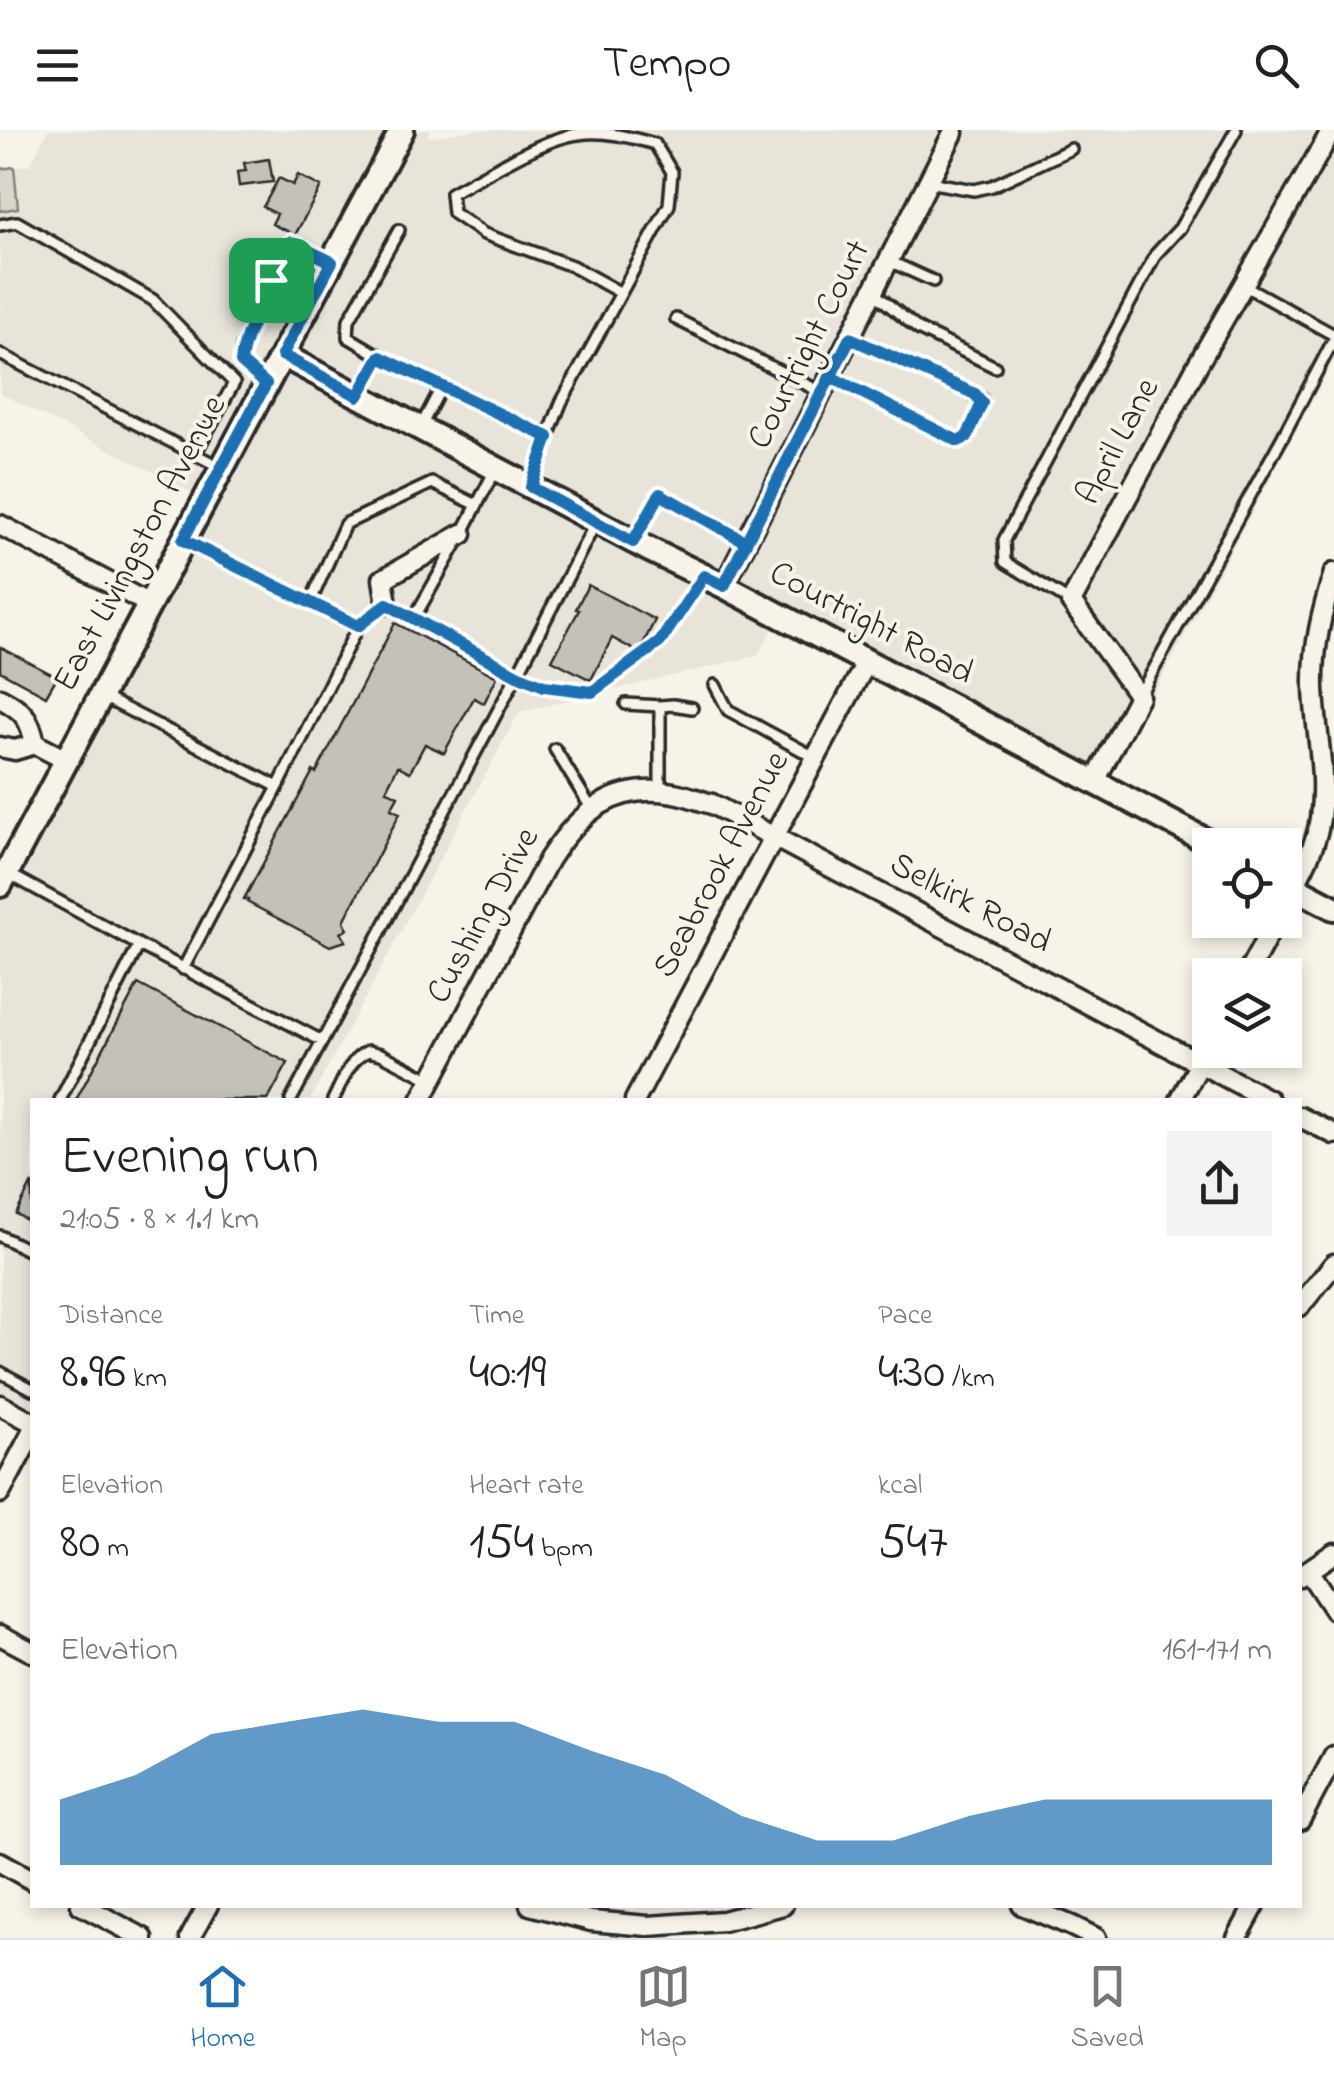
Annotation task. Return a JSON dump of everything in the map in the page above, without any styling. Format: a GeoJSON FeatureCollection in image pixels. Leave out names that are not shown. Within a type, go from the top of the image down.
{"type":"FeatureCollection","features":[{"type":"Feature","properties":{"kind":"street","name":"East Livingston Avenue"},"geometry":{"type":"LineString","coordinates":[[3,879],[402,130]]}},
{"type":"Feature","properties":{"kind":"street","name":"April Lane"},"geometry":{"type":"LineString","coordinates":[[1071,602],[1190,380],[1332,130]]}},
{"type":"Feature","properties":{"kind":"street","name":"Courtright Court"},"geometry":{"type":"LineString","coordinates":[[714,581],[746,542],[954,132]]}},
{"type":"Feature","properties":{"kind":"street","name":"Courtright Road"},"geometry":{"type":"LineString","coordinates":[[282,355],[1192,833]]}},
{"type":"Feature","properties":{"kind":"street"},"geometry":{"type":"LineString","coordinates":[[0,525],[148,604]]}},
{"type":"Feature","properties":{"kind":"street"},"geometry":{"type":"LineString","coordinates":[[387,604],[383,578],[462,534]]}},
{"type":"Feature","properties":{"kind":"street"},"geometry":{"type":"LineString","coordinates":[[1302,868],[1312,851],[1324,793],[1314,669],[1317,632],[1330,598],[1334,573]]}},
{"type":"Feature","properties":{"kind":"street"},"geometry":{"type":"LineString","coordinates":[[1071,602],[1139,696],[1095,782]]}},
{"type":"Feature","properties":{"kind":"street","name":"Seabrook Avenue"},"geometry":{"type":"LineString","coordinates":[[635,1098],[867,661]]}},
{"type":"Feature","properties":{"kind":"street"},"geometry":{"type":"LineString","coordinates":[[0,698],[19,708],[32,726],[35,744]]}},
{"type":"Feature","properties":{"kind":"street"},"geometry":{"type":"LineString","coordinates":[[0,747],[15,750],[35,744],[66,760]]}},
{"type":"Feature","properties":{"kind":"street","name":"Selkirk Road"},"geometry":{"type":"LineString","coordinates":[[632,792],[672,792],[712,804],[1192,1058]]}},
{"type":"Feature","properties":{"kind":"street","name":"Cushing Drive"},"geometry":{"type":"LineString","coordinates":[[422,1098],[568,830],[591,808],[632,792]]}},
{"type":"Feature","properties":{"kind":"street"},"geometry":{"type":"LineString","coordinates":[[1302,896],[1334,908]]}},
{"type":"Feature","properties":{"kind":"street"},"geometry":{"type":"LineString","coordinates":[[1181,1098],[1198,1068]]}},
{"type":"Feature","properties":{"kind":"street","name":"Selkirk Road"},"geometry":{"type":"LineString","coordinates":[[1210,1068],[1265,1098]]}},
{"type":"Feature","properties":{"kind":"street"},"geometry":{"type":"LineString","coordinates":[[1302,1117],[1334,1134]]}},
{"type":"Feature","properties":{"kind":"street"},"geometry":{"type":"LineString","coordinates":[[1302,1304],[1334,1264]]}},
{"type":"Feature","properties":{"kind":"street"},"geometry":{"type":"LineString","coordinates":[[0,1404],[30,1421]]}},
{"type":"Feature","properties":{"kind":"street"},"geometry":{"type":"LineString","coordinates":[[0,1493],[30,1437]]}},
{"type":"Feature","properties":{"kind":"street"},"geometry":{"type":"LineString","coordinates":[[1334,1553],[1304,1574],[1334,1610]]}},
{"type":"Feature","properties":{"kind":"street"},"geometry":{"type":"LineString","coordinates":[[0,1635],[30,1651]]}},
{"type":"Feature","properties":{"kind":"street"},"geometry":{"type":"LineString","coordinates":[[1302,1816],[1334,1756]]}},
{"type":"Feature","properties":{"kind":"street"},"geometry":{"type":"LineString","coordinates":[[0,1862],[30,1879]]}},
{"type":"Feature","properties":{"kind":"street"},"geometry":{"type":"LineString","coordinates":[[86,1908],[143,1938]]}},
{"type":"Feature","properties":{"kind":"street"},"geometry":{"type":"LineString","coordinates":[[190,1938],[206,1908]]}},
{"type":"Feature","properties":{"kind":"street"},"geometry":{"type":"LineString","coordinates":[[541,1908],[591,1921],[648,1926],[723,1921],[771,1908]]}},
{"type":"Feature","properties":{"kind":"street"},"geometry":{"type":"LineString","coordinates":[[1029,1908],[1096,1938]]}},
{"type":"Feature","properties":{"kind":"street"},"geometry":{"type":"LineString","coordinates":[[1237,1938],[1253,1908]]}},
{"type":"Feature","properties":{"kind":"lane"},"geometry":{"type":"LineString","coordinates":[[1071,602],[1005,562],[1004,540],[1156,254],[1180,228],[1236,130]]}},
{"type":"Feature","properties":{"kind":"lane"},"geometry":{"type":"LineString","coordinates":[[531,487],[561,404],[669,205],[672,172],[655,144],[620,134],[577,134],[543,145],[451,193],[453,213],[484,234],[572,266],[621,293]]}},
{"type":"Feature","properties":{"kind":"lane"},"geometry":{"type":"LineString","coordinates":[[928,182],[974,190],[992,186],[1071,149]]}},
{"type":"Feature","properties":{"kind":"lane"},"geometry":{"type":"LineString","coordinates":[[0,224],[17,222],[153,300],[234,383],[195,454]]}},
{"type":"Feature","properties":{"kind":"lane"},"geometry":{"type":"LineString","coordinates":[[399,230],[349,320],[348,337],[380,357],[548,437]]}},
{"type":"Feature","properties":{"kind":"lane"},"geometry":{"type":"LineString","coordinates":[[266,384],[241,362],[242,346],[290,242],[332,262]]}},
{"type":"Feature","properties":{"kind":"lane"},"geometry":{"type":"LineString","coordinates":[[889,261],[932,281]]}},
{"type":"Feature","properties":{"kind":"lane"},"geometry":{"type":"LineString","coordinates":[[1139,696],[1334,337],[1245,286]]}},
{"type":"Feature","properties":{"kind":"lane"},"geometry":{"type":"LineString","coordinates":[[873,292],[918,329],[995,367]]}},
{"type":"Feature","properties":{"kind":"lane"},"geometry":{"type":"LineString","coordinates":[[676,319],[962,441],[967,437],[981,398],[850,338]]}},
{"type":"Feature","properties":{"kind":"lane"},"geometry":{"type":"LineString","coordinates":[[0,354],[221,467]]}},
{"type":"Feature","properties":{"kind":"lane"},"geometry":{"type":"LineString","coordinates":[[358,396],[380,357]]}},
{"type":"Feature","properties":{"kind":"lane"},"geometry":{"type":"LineString","coordinates":[[420,428],[442,386]]}},
{"type":"Feature","properties":{"kind":"lane"},"geometry":{"type":"LineString","coordinates":[[414,618],[496,468]]}},
{"type":"Feature","properties":{"kind":"lane"},"geometry":{"type":"LineString","coordinates":[[310,603],[346,524],[432,484],[477,505]]}},
{"type":"Feature","properties":{"kind":"lane"},"geometry":{"type":"LineString","coordinates":[[633,542],[660,494],[746,542]]}},
{"type":"Feature","properties":{"kind":"lane"},"geometry":{"type":"LineString","coordinates":[[292,1098],[596,522]]}},
{"type":"Feature","properties":{"kind":"lane"},"geometry":{"type":"LineString","coordinates":[[183,540],[358,626]]}},
{"type":"Feature","properties":{"kind":"lane"},"geometry":{"type":"LineString","coordinates":[[183,969],[358,626],[387,604],[517,675],[544,686],[592,692],[660,642],[714,581]]}},
{"type":"Feature","properties":{"kind":"lane"},"geometry":{"type":"LineString","coordinates":[[715,685],[728,710],[816,758]]}},
{"type":"Feature","properties":{"kind":"lane"},"geometry":{"type":"LineString","coordinates":[[100,696],[278,787]]}},
{"type":"Feature","properties":{"kind":"lane"},"geometry":{"type":"LineString","coordinates":[[626,704],[692,708]]}},
{"type":"Feature","properties":{"kind":"lane"},"geometry":{"type":"LineString","coordinates":[[660,706],[660,792]]}},
{"type":"Feature","properties":{"kind":"lane"},"geometry":{"type":"LineString","coordinates":[[554,748],[591,808]]}},
{"type":"Feature","properties":{"kind":"lane"},"geometry":{"type":"LineString","coordinates":[[3,879],[140,945],[322,1041]]}},
{"type":"Feature","properties":{"kind":"lane"},"geometry":{"type":"LineString","coordinates":[[61,1098],[140,945]]}},
{"type":"Feature","properties":{"kind":"lane"},"geometry":{"type":"LineString","coordinates":[[334,1098],[353,1062],[368,1050],[432,1080]]}},
{"type":"Feature","properties":{"kind":"lane"},"geometry":{"type":"LineString","coordinates":[[0,1236],[30,1251]]}},
{"type":"Feature","properties":{"kind":"lane"},"geometry":{"type":"LineString","coordinates":[[0,1372],[30,1388]]}},
{"type":"Feature","properties":{"kind":"shaded area"},"geometry":{"type":"Polygon","coordinates":[[[48,130],[431,130],[428,138],[472,130],[1334,130],[1334,360],[1104,785],[780,616],[757,656],[519,712],[311,1098],[30,1098],[30,1421],[0,1405],[0,885],[205,499],[0,393],[0,211],[18,208],[14,167],[30,165],[48,130]]]}},
{"type":"Feature","properties":{"kind":"shaded area"},"geometry":{"type":"Polygon","coordinates":[[[14,167],[18,208],[0,211],[0,169],[14,167]]]}},
{"type":"Feature","properties":{"kind":"building"},"geometry":{"type":"Polygon","coordinates":[[[269,159],[273,182],[239,186],[237,172],[246,171],[244,163],[269,159]]]}},
{"type":"Feature","properties":{"kind":"building"},"geometry":{"type":"Polygon","coordinates":[[[298,175],[321,187],[295,235],[272,224],[277,214],[263,207],[279,178],[293,185],[298,175]]]}},
{"type":"Feature","properties":{"kind":"building"},"geometry":{"type":"Polygon","coordinates":[[[588,585],[655,620],[636,651],[612,638],[591,680],[552,660],[588,585]]]}},
{"type":"Feature","properties":{"kind":"building"},"geometry":{"type":"Polygon","coordinates":[[[395,623],[497,677],[484,703],[474,698],[444,753],[425,744],[410,772],[398,766],[386,790],[398,796],[391,809],[400,813],[344,921],[348,929],[341,933],[346,941],[330,946],[244,899],[395,623]]]}},
{"type":"Feature","properties":{"kind":"building"},"geometry":{"type":"Polygon","coordinates":[[[0,647],[57,677],[46,696],[0,671],[0,647]]]}},
{"type":"Feature","properties":{"kind":"building"},"geometry":{"type":"Polygon","coordinates":[[[138,984],[288,1063],[269,1098],[77,1098],[138,984]]]}},
{"type":"Feature","properties":{"kind":"building"},"geometry":{"type":"Polygon","coordinates":[[[30,1187],[30,1222],[16,1214],[30,1187]]]}},
{"type":"Feature","properties":{"kind":"route"},"geometry":{"type":"LineString","coordinates":[[290,242],[332,262],[282,355],[358,396],[380,357],[548,437],[531,487],[633,542],[660,494],[746,542],[850,338],[975,394],[982,403],[967,437],[958,441],[831,377],[724,586],[704,576],[660,642],[592,692],[544,686],[387,604],[358,626],[183,540],[266,384],[241,362],[242,346],[271,280],[290,242]]}}]}
